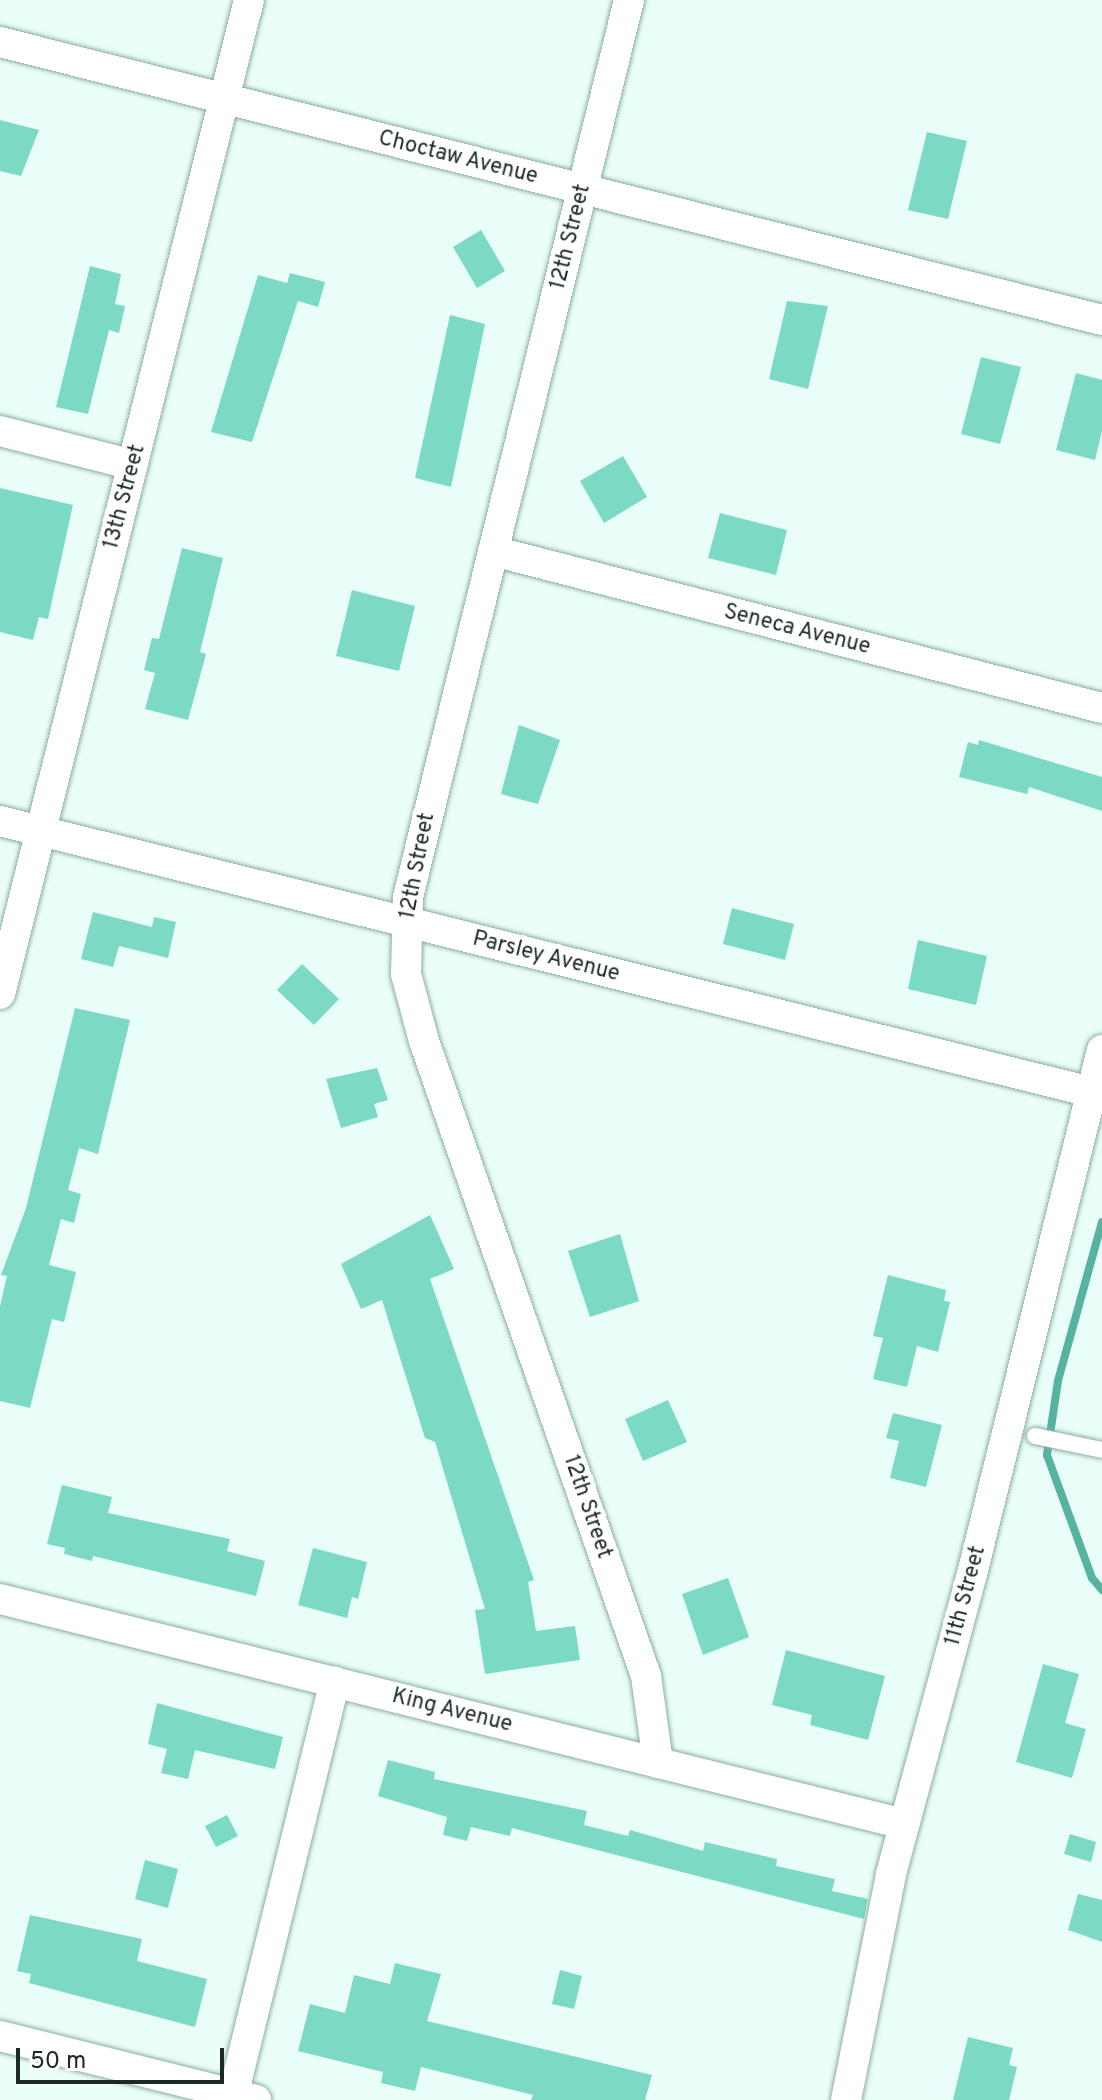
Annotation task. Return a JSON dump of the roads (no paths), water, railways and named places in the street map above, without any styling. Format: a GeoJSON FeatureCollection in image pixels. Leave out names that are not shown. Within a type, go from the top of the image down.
{"type":"FeatureCollection","features":[{"type":"Feature","properties":{"kind":"street","name":"13th Street"},"geometry":{"type":"LineString","coordinates":[[0,994],[249,0]]}},
{"type":"Feature","properties":{"kind":"street","name":"12th Street"},"geometry":{"type":"LineString","coordinates":[[629,0],[405,921],[406,974],[424,1041],[646,1676],[658,1763]]}},
{"type":"Feature","properties":{"kind":"street","name":"Choctaw Avenue"},"geometry":{"type":"LineString","coordinates":[[0,42],[1102,320]]}},
{"type":"Feature","properties":{"kind":"street"},"geometry":{"type":"LineString","coordinates":[[0,431],[133,465]]}},
{"type":"Feature","properties":{"kind":"street","name":"Seneca Avenue"},"geometry":{"type":"LineString","coordinates":[[493,551],[1102,708]]}},
{"type":"Feature","properties":{"kind":"street","name":"Parsley Avenue"},"geometry":{"type":"LineString","coordinates":[[0,821],[1091,1092]]}},
{"type":"Feature","properties":{"kind":"street","name":"11th Street"},"geometry":{"type":"LineString","coordinates":[[846,2100],[860,2015],[904,1824],[1022,1433],[1091,1092],[1102,1054]]}},
{"type":"Feature","properties":{"kind":"street","name":"King Avenue"},"geometry":{"type":"LineString","coordinates":[[0,1599],[904,1824]]}},
{"type":"Feature","properties":{"kind":"street"},"geometry":{"type":"LineString","coordinates":[[0,2036],[240,2098],[335,1682]]}},
{"type":"Feature","properties":{"kind":"lane"},"geometry":{"type":"LineString","coordinates":[[1022,1433],[1102,1450]]}},
{"type":"Feature","properties":{"kind":"waterway"},"geometry":{"type":"LineString","coordinates":[[1102,1222],[1058,1381],[1047,1455],[1092,1578],[1102,1590]]}}]}
